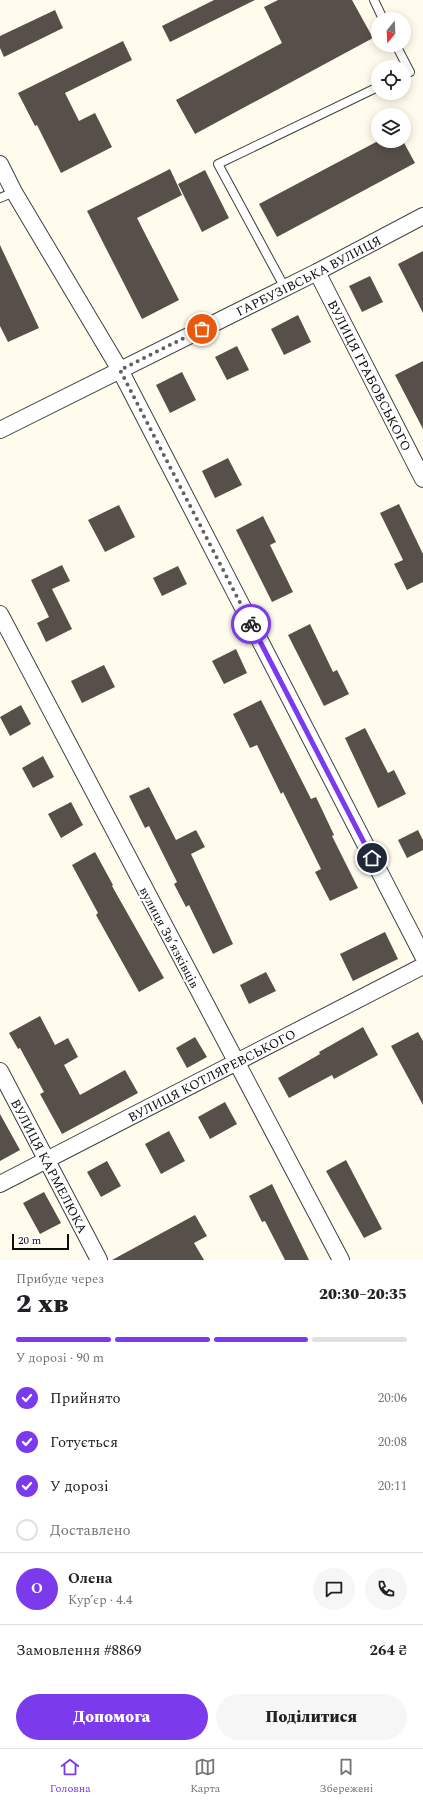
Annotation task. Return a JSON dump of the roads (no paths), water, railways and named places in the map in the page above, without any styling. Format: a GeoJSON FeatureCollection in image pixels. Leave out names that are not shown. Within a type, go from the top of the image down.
{"type":"FeatureCollection","features":[{"type":"Feature","properties":{"kind":"street"},"geometry":{"type":"LineString","coordinates":[[0,164],[7,195],[120,370],[423,956]]}},
{"type":"Feature","properties":{"kind":"street","name":"ГАРБУЗІВСЬКА ВУЛИЦЯ"},"geometry":{"type":"LineString","coordinates":[[1,427],[285,288],[423,216]]}},
{"type":"Feature","properties":{"kind":"street","name":"ВУЛИЦЯ ГРАБОВСЬКОГО"},"geometry":{"type":"LineString","coordinates":[[317,272],[423,479]]}},
{"type":"Feature","properties":{"kind":"street","name":"вулиця Звʼязківців"},"geometry":{"type":"LineString","coordinates":[[0,614],[341,1260]]}},
{"type":"Feature","properties":{"kind":"street","name":"ВУЛИЦЯ КОТЛЯРЕВСЬКОГО"},"geometry":{"type":"LineString","coordinates":[[0,1184],[423,966]]}},
{"type":"Feature","properties":{"kind":"street","name":"ВУЛИЦЯ КАРМЕЛЮКА"},"geometry":{"type":"LineString","coordinates":[[0,1071],[98,1260]]}},
{"type":"Feature","properties":{"kind":"lane"},"geometry":{"type":"LineString","coordinates":[[374,0],[380,12]]}},
{"type":"Feature","properties":{"kind":"lane"},"geometry":{"type":"LineString","coordinates":[[285,288],[218,164],[371,90]]}}]}
